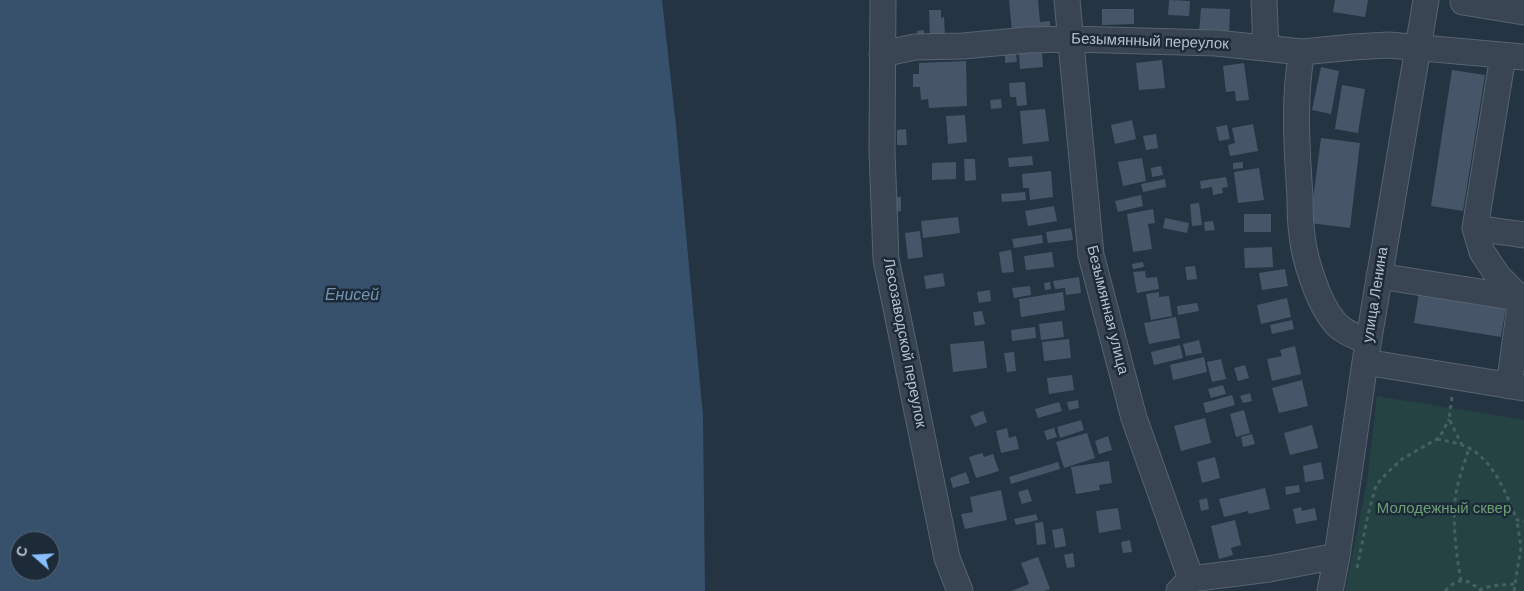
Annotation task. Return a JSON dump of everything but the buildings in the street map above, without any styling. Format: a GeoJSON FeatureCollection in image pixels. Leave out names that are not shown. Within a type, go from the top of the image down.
{"type":"FeatureCollection","features":[{"type":"Feature","properties":{"kind":"street","name":"Лесозаводской переулок"},"geometry":{"type":"LineString","coordinates":[[883,0],[882,151],[886,259],[947,558],[960,591]]}},
{"type":"Feature","properties":{"kind":"street","name":"Безымянная улица"},"geometry":{"type":"LineString","coordinates":[[1067,0],[1092,255],[1134,418],[1185,585]]}},
{"type":"Feature","properties":{"kind":"street"},"geometry":{"type":"LineString","coordinates":[[1264,0],[1266,48]]}},
{"type":"Feature","properties":{"kind":"street","name":"улица Ленина"},"geometry":{"type":"LineString","coordinates":[[1330,591],[1337,556],[1366,352],[1426,0]]}},
{"type":"Feature","properties":{"kind":"street"},"geometry":{"type":"LineString","coordinates":[[1463,2],[1524,12]]}},
{"type":"Feature","properties":{"kind":"street","name":"Безымянный переулок"},"geometry":{"type":"LineString","coordinates":[[882,54],[915,47],[1071,39],[1216,43],[1302,52],[1389,45],[1513,56]]}},
{"type":"Feature","properties":{"kind":"street"},"geometry":{"type":"LineString","coordinates":[[1302,52],[1299,70],[1298,167],[1302,235],[1312,277],[1332,320],[1366,352],[1456,377],[1516,387],[1522,299]]}},
{"type":"Feature","properties":{"kind":"street"},"geometry":{"type":"LineString","coordinates":[[1513,56],[1475,228],[1482,252],[1498,276],[1522,299]]}},
{"type":"Feature","properties":{"kind":"street"},"geometry":{"type":"LineString","coordinates":[[1475,228],[1524,235]]}},
{"type":"Feature","properties":{"kind":"street"},"geometry":{"type":"LineString","coordinates":[[1379,276],[1522,299]]}},
{"type":"Feature","properties":{"kind":"street"},"geometry":{"type":"LineString","coordinates":[[1185,585],[1337,556]]}},
{"type":"Feature","properties":{"kind":"path"},"geometry":{"type":"LineString","coordinates":[[1357,571],[1376,485],[1402,459],[1437,439],[1442,433],[1449,419],[1456,377]]}},
{"type":"Feature","properties":{"kind":"path"},"geometry":{"type":"LineString","coordinates":[[1449,419],[1463,445]]}},
{"type":"Feature","properties":{"kind":"path"},"geometry":{"type":"LineString","coordinates":[[1437,439],[1463,445],[1479,455],[1489,464],[1502,486],[1517,520],[1521,547],[1514,591]]}},
{"type":"Feature","properties":{"kind":"path"},"geometry":{"type":"LineString","coordinates":[[1461,581],[1455,543],[1455,499],[1469,448]]}},
{"type":"Feature","properties":{"kind":"path"},"geometry":{"type":"LineString","coordinates":[[1517,520],[1524,521]]}},
{"type":"Feature","properties":{"kind":"path"},"geometry":{"type":"LineString","coordinates":[[1445,591],[1451,584],[1461,581],[1471,583],[1479,590],[1491,586],[1514,584]]}},
{"type":"Feature","properties":{"kind":"green space","name":"Молодежный сквер"},"geometry":{"type":"Polygon","coordinates":[[[1377,396],[1524,420],[1524,591],[1345,591],[1367,482],[1377,396]]]}},
{"type":"Feature","properties":{"kind":"water","name":"Енисей"},"geometry":{"type":"Polygon","coordinates":[[[0,0],[662,0],[676,126],[703,416],[705,591],[0,591],[0,0]]]}}]}
